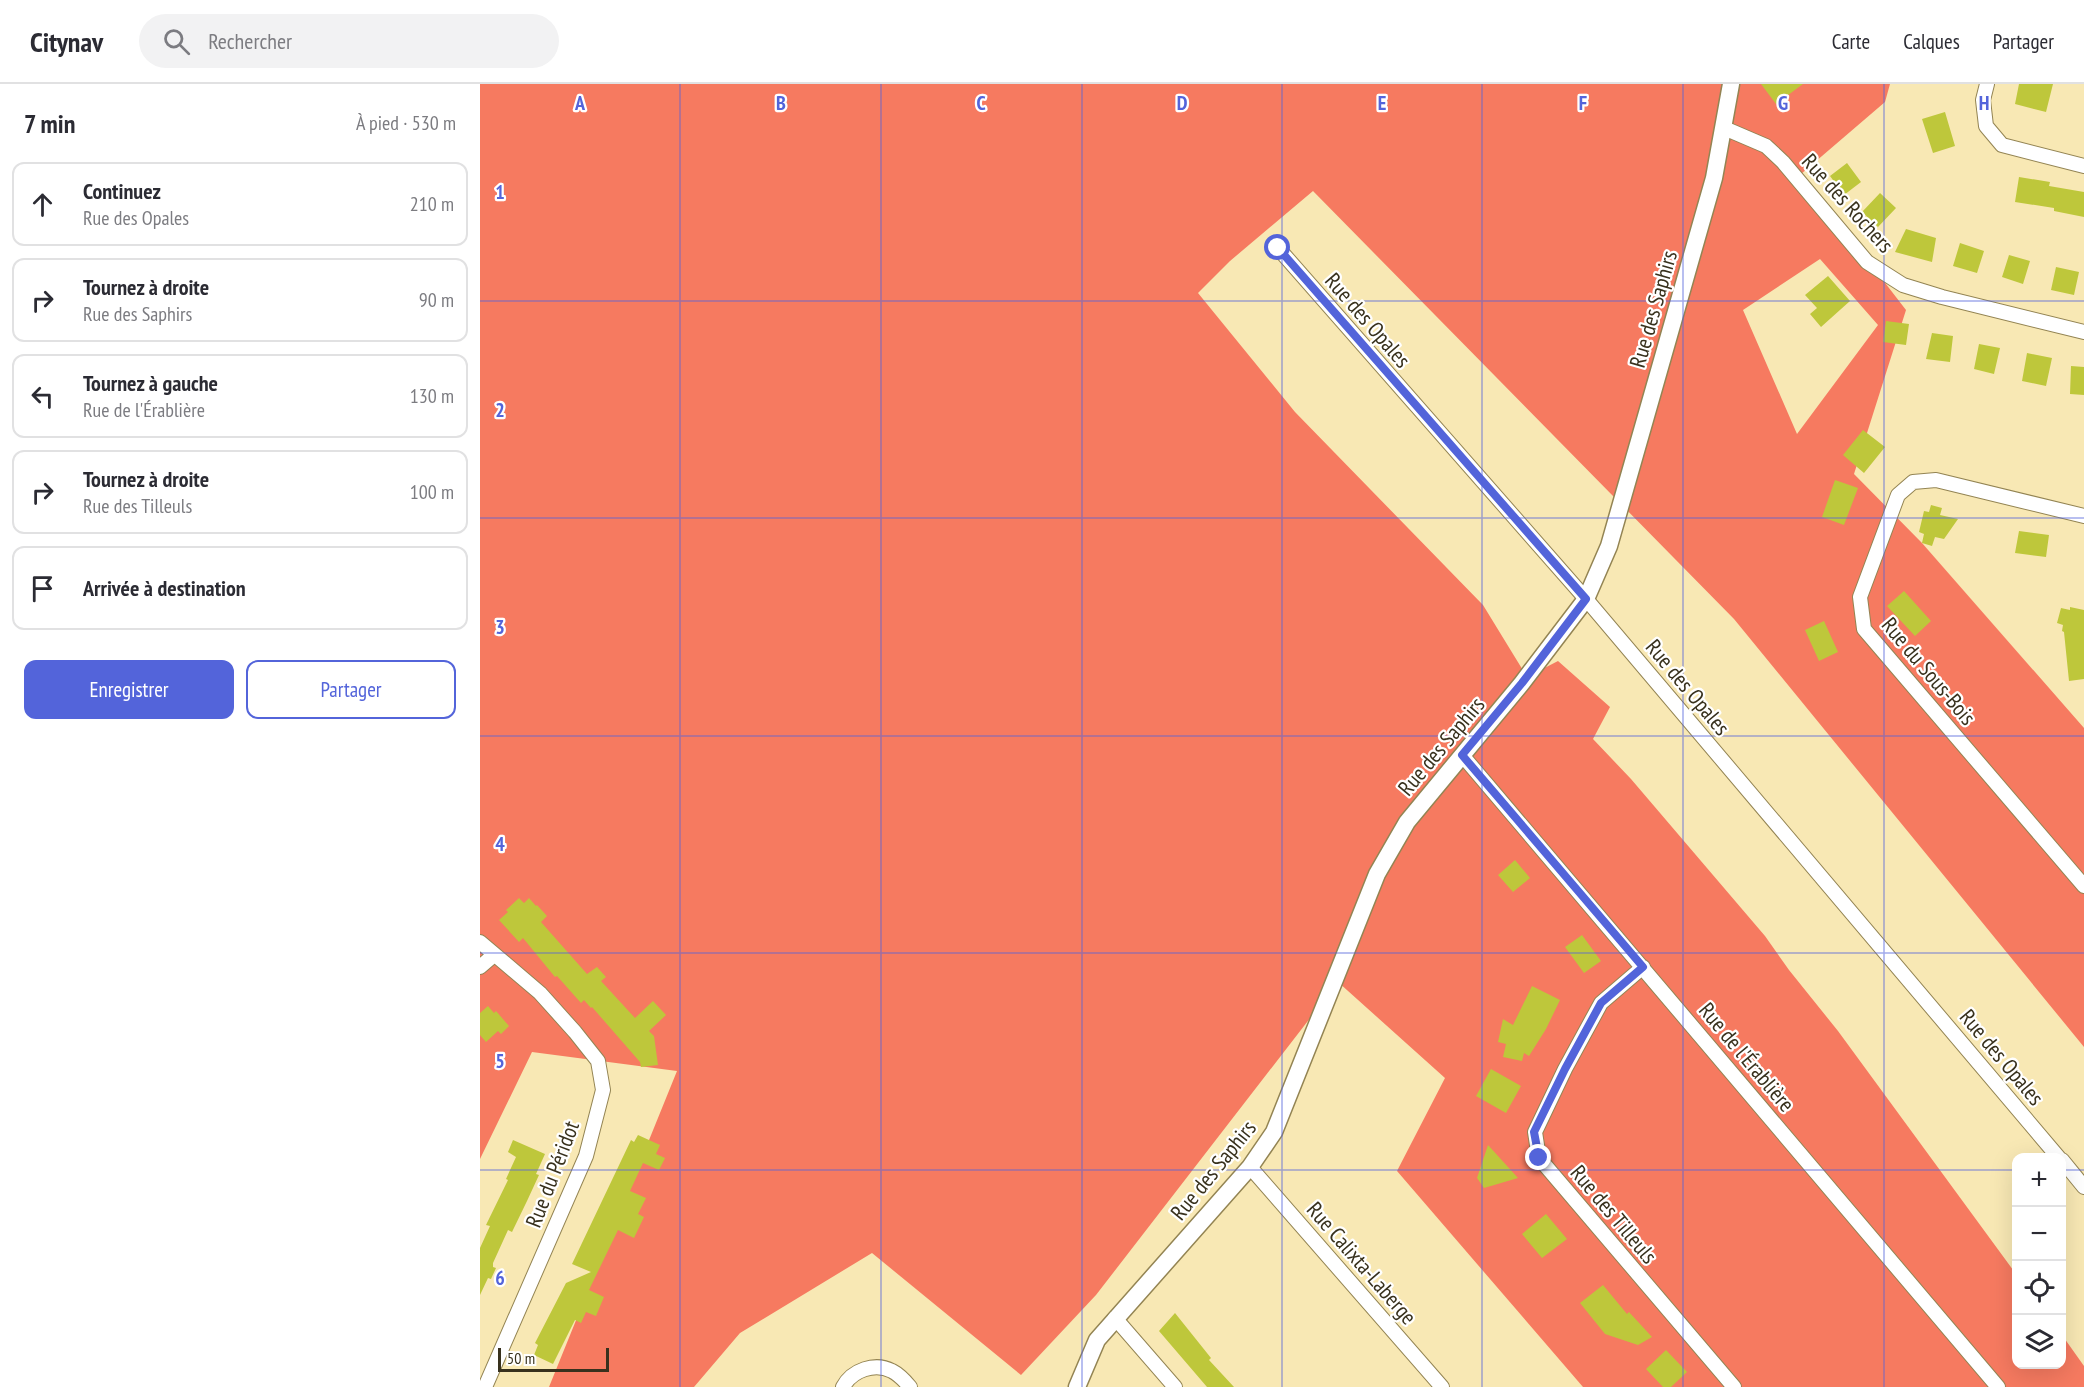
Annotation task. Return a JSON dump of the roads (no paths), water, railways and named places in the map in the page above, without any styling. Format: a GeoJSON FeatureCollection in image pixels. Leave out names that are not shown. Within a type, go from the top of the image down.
{"type":"FeatureCollection","features":[{"type":"Feature","properties":{"kind":"street","name":"Rue des Saphirs"},"geometry":{"type":"LineString","coordinates":[[1077,1387],[1097,1340],[1250,1167],[1274,1132],[1377,874],[1407,822],[1522,683],[1586,599],[1608,546],[1714,178],[1731,84]]}},
{"type":"Feature","properties":{"kind":"street"},"geometry":{"type":"LineString","coordinates":[[1987,84],[1983,100],[1986,126],[2002,145],[2084,166]]}},
{"type":"Feature","properties":{"kind":"street","name":"Rue des Rochers"},"geometry":{"type":"LineString","coordinates":[[1724,128],[1766,146],[1784,162],[1867,262],[1903,285],[1942,297],[2084,332]]}},
{"type":"Feature","properties":{"kind":"street","name":"Rue des Opales"},"geometry":{"type":"LineString","coordinates":[[1278,248],[1586,599],[2055,1153]]}},
{"type":"Feature","properties":{"kind":"street","name":"Rue du Sous-Bois"},"geometry":{"type":"LineString","coordinates":[[2084,516],[1936,480],[1913,482],[1898,495],[1860,597],[1864,629],[2084,886]]}},
{"type":"Feature","properties":{"kind":"street","name":"Rue de l'Érablière"},"geometry":{"type":"LineString","coordinates":[[1462,755],[1998,1387]]}},
{"type":"Feature","properties":{"kind":"street","name":"Rue du Péridot"},"geometry":{"type":"LineString","coordinates":[[480,942],[540,993],[575,1032],[598,1061],[603,1090],[586,1156],[485,1387]]}},
{"type":"Feature","properties":{"kind":"street"},"geometry":{"type":"LineString","coordinates":[[480,967],[494,955]]}},
{"type":"Feature","properties":{"kind":"street","name":"Rue des Tilleuls"},"geometry":{"type":"LineString","coordinates":[[1643,967],[1601,1003],[1570,1059],[1534,1132],[1539,1158],[1734,1387]]}},
{"type":"Feature","properties":{"kind":"street","name":"Rue des Opales"},"geometry":{"type":"LineString","coordinates":[[2066,1166],[2084,1187]]}},
{"type":"Feature","properties":{"kind":"street","name":"Rue Calixta-Laberge"},"geometry":{"type":"LineString","coordinates":[[1250,1167],[1442,1387]]}},
{"type":"Feature","properties":{"kind":"street"},"geometry":{"type":"LineString","coordinates":[[1115,1318],[1175,1387]]}},
{"type":"Feature","properties":{"kind":"street"},"geometry":{"type":"LineString","coordinates":[[843,1387],[846,1381],[858,1371],[872,1368],[891,1370],[910,1387]]}}]}
